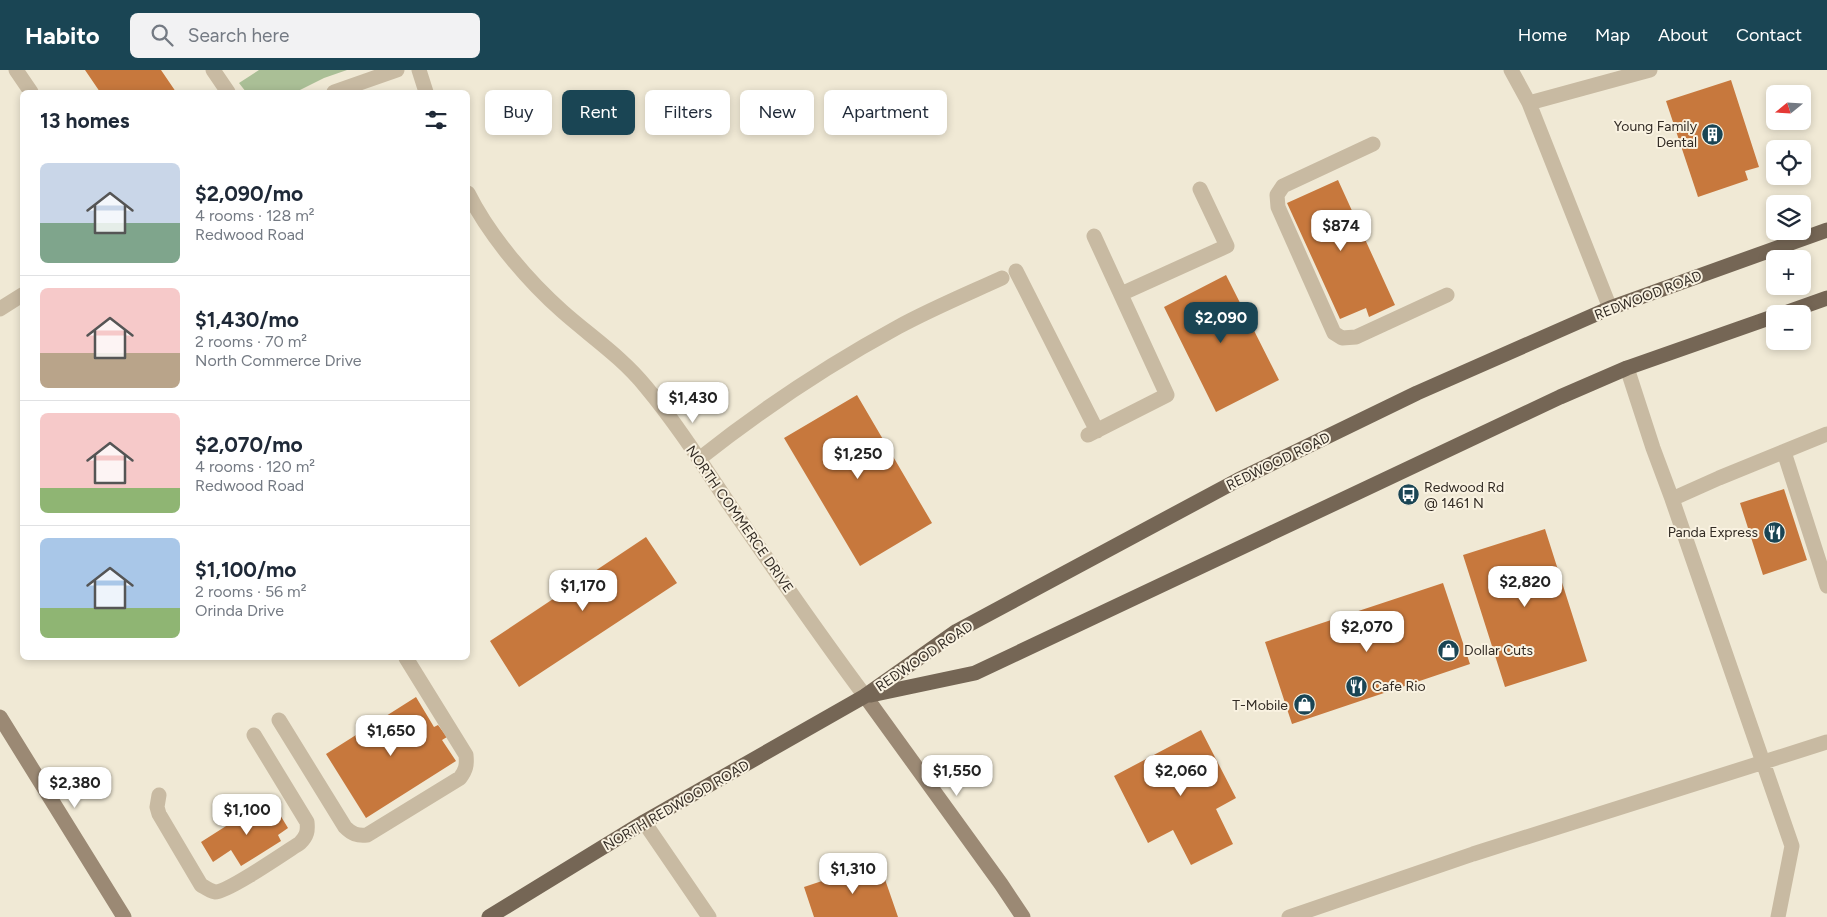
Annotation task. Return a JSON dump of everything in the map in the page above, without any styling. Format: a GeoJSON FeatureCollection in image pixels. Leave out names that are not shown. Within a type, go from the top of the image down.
{"type":"FeatureCollection","features":[{"type":"Feature","properties":{"kind":"main road","name":"REDWOOD ROAD"},"geometry":{"type":"LineString","coordinates":[[864,696],[957,632],[1238,480],[1416,393],[1610,308],[1827,230]]}},
{"type":"Feature","properties":{"kind":"main road"},"geometry":{"type":"LineString","coordinates":[[1807,305],[1827,298]]}},
{"type":"Feature","properties":{"kind":"main road","name":"REDWOOD ROAD"},"geometry":{"type":"LineString","coordinates":[[864,696],[975,673],[1551,401],[1627,368],[1766,319]]}},
{"type":"Feature","properties":{"kind":"main road","name":"NORTH REDWOOD ROAD"},"geometry":{"type":"LineString","coordinates":[[489,917],[644,822],[864,696]]}},
{"type":"Feature","properties":{"kind":"street"},"geometry":{"type":"LineString","coordinates":[[16,70],[29,90]]}},
{"type":"Feature","properties":{"kind":"street"},"geometry":{"type":"LineString","coordinates":[[213,70],[227,90]]}},
{"type":"Feature","properties":{"kind":"street"},"geometry":{"type":"LineString","coordinates":[[340,90],[397,70]]}},
{"type":"Feature","properties":{"kind":"street"},"geometry":{"type":"LineString","coordinates":[[419,70],[425,90]]}},
{"type":"Feature","properties":{"kind":"street"},"geometry":{"type":"LineString","coordinates":[[1511,70],[1529,103],[1610,308]]}},
{"type":"Feature","properties":{"kind":"street"},"geometry":{"type":"LineString","coordinates":[[1529,103],[1650,70]]}},
{"type":"Feature","properties":{"kind":"street"},"geometry":{"type":"LineString","coordinates":[[1373,144],[1283,186],[1277,195],[1278,207],[1334,334],[1342,338],[1356,337],[1447,295]]}},
{"type":"Feature","properties":{"kind":"street"},"geometry":{"type":"LineString","coordinates":[[1121,294],[1227,246],[1200,188]]}},
{"type":"Feature","properties":{"kind":"street","name":"NORTH COMMERCE DRIVE"},"geometry":{"type":"LineString","coordinates":[[470,196],[500,242],[524,274],[561,310],[616,356],[645,385],[699,459],[864,696]]}},
{"type":"Feature","properties":{"kind":"street"},"geometry":{"type":"LineString","coordinates":[[1016,271],[1092,433],[1167,395],[1094,236]]}},
{"type":"Feature","properties":{"kind":"street"},"geometry":{"type":"LineString","coordinates":[[699,459],[727,436],[814,375],[900,326],[1002,278]]}},
{"type":"Feature","properties":{"kind":"street"},"geometry":{"type":"LineString","coordinates":[[0,309],[20,296]]}},
{"type":"Feature","properties":{"kind":"street"},"geometry":{"type":"LineString","coordinates":[[1627,368],[1653,448],[1792,846],[1778,917]]}},
{"type":"Feature","properties":{"kind":"street"},"geometry":{"type":"LineString","coordinates":[[1672,499],[1827,434]]}},
{"type":"Feature","properties":{"kind":"street"},"geometry":{"type":"LineString","coordinates":[[1784,452],[1827,586]]}},
{"type":"Feature","properties":{"kind":"street"},"geometry":{"type":"LineString","coordinates":[[279,720],[345,827],[351,833],[359,836],[367,835],[460,778],[465,771],[467,763],[466,755],[407,660]]}},
{"type":"Feature","properties":{"kind":"street"},"geometry":{"type":"LineString","coordinates":[[864,696],[1001,884],[1022,917]]}},
{"type":"Feature","properties":{"kind":"street"},"geometry":{"type":"LineString","coordinates":[[0,717],[124,917]]}},
{"type":"Feature","properties":{"kind":"street"},"geometry":{"type":"LineString","coordinates":[[159,795],[157,807],[162,820],[201,885],[207,890],[214,892],[228,888],[300,843],[305,838],[308,830],[307,822],[254,735]]}},
{"type":"Feature","properties":{"kind":"street"},"geometry":{"type":"LineString","coordinates":[[1289,917],[1473,854],[1827,742]]}},
{"type":"Feature","properties":{"kind":"street"},"geometry":{"type":"LineString","coordinates":[[644,822],[709,917]]}},
{"type":"Feature","properties":{"kind":"green space"},"geometry":{"type":"Polygon","coordinates":[[[259,70],[347,70],[324,78],[300,90],[244,90],[239,83],[259,70]]]}},
{"type":"Feature","properties":{"kind":"building"},"geometry":{"type":"Polygon","coordinates":[[[85,70],[161,70],[175,90],[99,90],[85,70]]]}},
{"type":"Feature","properties":{"kind":"building","name":"Young Family Dental"},"geometry":{"type":"Polygon","coordinates":[[[1731,80],[1759,167],[1745,171],[1748,180],[1698,197],[1666,101],[1731,80]]]}},
{"type":"Feature","properties":{"kind":"building"},"geometry":{"type":"Polygon","coordinates":[[[1338,180],[1395,305],[1369,317],[1366,308],[1340,319],[1287,203],[1338,180]]]}},
{"type":"Feature","properties":{"kind":"building"},"geometry":{"type":"Polygon","coordinates":[[[1226,275],[1279,380],[1216,412],[1164,307],[1226,275]]]}},
{"type":"Feature","properties":{"kind":"building"},"geometry":{"type":"Polygon","coordinates":[[[857,395],[932,523],[860,566],[784,438],[857,395]]]}},
{"type":"Feature","properties":{"kind":"building","name":"Panda Express"},"geometry":{"type":"Polygon","coordinates":[[[1784,489],[1807,560],[1763,575],[1740,503],[1784,489]]]}},
{"type":"Feature","properties":{"kind":"building"},"geometry":{"type":"Polygon","coordinates":[[[1545,529],[1587,661],[1505,687],[1463,555],[1545,529]]]}},
{"type":"Feature","properties":{"kind":"building"},"geometry":{"type":"Polygon","coordinates":[[[646,537],[677,583],[519,687],[490,641],[646,537]]]}},
{"type":"Feature","properties":{"kind":"building"},"geometry":{"type":"Polygon","coordinates":[[[1443,583],[1470,664],[1292,724],[1265,642],[1443,583]]]}},
{"type":"Feature","properties":{"kind":"building"},"geometry":{"type":"Polygon","coordinates":[[[416,697],[434,727],[438,725],[447,737],[442,740],[456,761],[366,818],[326,754],[416,697]]]}},
{"type":"Feature","properties":{"kind":"building"},"geometry":{"type":"Polygon","coordinates":[[[1201,730],[1236,798],[1216,809],[1233,844],[1191,865],[1173,830],[1148,843],[1114,776],[1201,730]]]}},
{"type":"Feature","properties":{"kind":"building"},"geometry":{"type":"Polygon","coordinates":[[[259,805],[263,812],[274,805],[288,828],[278,835],[281,841],[241,866],[231,850],[213,862],[201,842],[259,805]]]}},
{"type":"Feature","properties":{"kind":"building"},"geometry":{"type":"Polygon","coordinates":[[[879,862],[898,917],[814,917],[804,887],[879,862]]]}},
{"type":"Feature","properties":{"kind":"place","name":"Young Family Dental"},"geometry":{"type":"Point","coordinates":[1713,134]}},
{"type":"Feature","properties":{"kind":"place","name":"Redwood Rd @ 1461 N"},"geometry":{"type":"Point","coordinates":[1408,495]}},
{"type":"Feature","properties":{"kind":"place","name":"Panda Express"},"geometry":{"type":"Point","coordinates":[1774,532]}},
{"type":"Feature","properties":{"kind":"place","name":"Dollar Cuts"},"geometry":{"type":"Point","coordinates":[1448,650]}},
{"type":"Feature","properties":{"kind":"place","name":"Cafe Rio"},"geometry":{"type":"Point","coordinates":[1356,686]}},
{"type":"Feature","properties":{"kind":"place","name":"T-Mobile"},"geometry":{"type":"Point","coordinates":[1304,705]}}]}
